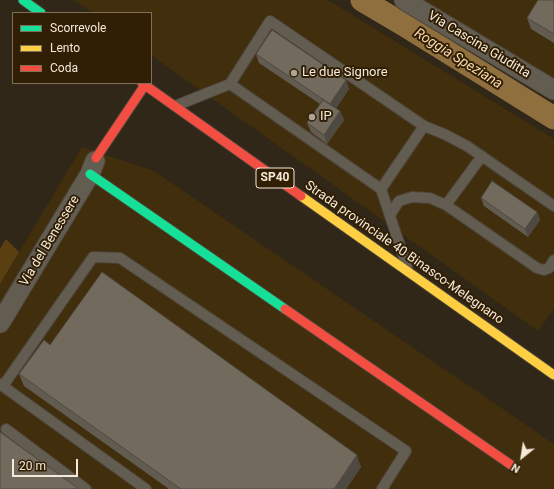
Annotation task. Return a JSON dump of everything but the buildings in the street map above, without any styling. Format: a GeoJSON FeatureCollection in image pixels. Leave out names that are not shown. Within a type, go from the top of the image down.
{"type":"FeatureCollection","features":[{"type":"Feature","properties":{"kind":"main road"},"geometry":{"type":"LineString","coordinates":[[23,0],[40,12]]}},
{"type":"Feature","properties":{"kind":"main road"},"geometry":{"type":"LineString","coordinates":[[143,84],[93,166],[514,467]]}},
{"type":"Feature","properties":{"kind":"main road","name":"Strada provinciale 40 Binasco-Melegnano"},"geometry":{"type":"LineString","coordinates":[[143,84],[554,375]]}},
{"type":"Feature","properties":{"kind":"street","name":"Via Cascina Giuditta"},"geometry":{"type":"LineString","coordinates":[[404,0],[554,90]]}},
{"type":"Feature","properties":{"kind":"street","name":"Via del Benessere"},"geometry":{"type":"LineString","coordinates":[[0,323],[93,166]]}},
{"type":"Feature","properties":{"kind":"lane"},"geometry":{"type":"LineString","coordinates":[[175,106],[230,84],[270,21],[424,126],[457,141],[482,156],[554,206]]}},
{"type":"Feature","properties":{"kind":"lane"},"geometry":{"type":"LineString","coordinates":[[230,84],[381,188],[409,272]]}},
{"type":"Feature","properties":{"kind":"lane"},"geometry":{"type":"LineString","coordinates":[[381,188],[424,126]]}},
{"type":"Feature","properties":{"kind":"lane"},"geometry":{"type":"LineString","coordinates":[[446,205],[482,156]]}},
{"type":"Feature","properties":{"kind":"lane"},"geometry":{"type":"LineString","coordinates":[[390,215],[399,201],[412,196],[430,198],[446,205],[537,268],[544,270],[549,268],[554,260]]}},
{"type":"Feature","properties":{"kind":"lane"},"geometry":{"type":"LineString","coordinates":[[146,489],[2,385],[93,257],[120,258],[406,450],[382,489]]}},
{"type":"Feature","properties":{"kind":"lane"},"geometry":{"type":"LineString","coordinates":[[6,430],[86,489]]}},
{"type":"Feature","properties":{"kind":"shaded area"},"geometry":{"type":"Polygon","coordinates":[[[74,0],[328,0],[554,139],[554,309],[538,331],[152,56],[152,12],[92,12],[74,0]]]}},
{"type":"Feature","properties":{"kind":"shaded area"},"geometry":{"type":"Polygon","coordinates":[[[554,0],[554,81],[425,1],[554,0]]]}},
{"type":"Feature","properties":{"kind":"shaded area"},"geometry":{"type":"Polygon","coordinates":[[[82,147],[154,171],[554,444],[554,489],[0,489],[0,284],[82,147]]]}},
{"type":"Feature","properties":{"kind":"shaded area"},"geometry":{"type":"Polygon","coordinates":[[[6,239],[19,252],[0,284],[0,249],[6,239]]]}},
{"type":"Feature","properties":{"kind":"waterway","name":"Roggia Speziana"},"geometry":{"type":"LineString","coordinates":[[362,0],[554,118]]}},
{"type":"Feature","properties":{"kind":"traffic: fast"},"geometry":{"type":"LineString","coordinates":[[23,0],[40,12]]}},
{"type":"Feature","properties":{"kind":"traffic: fast"},"geometry":{"type":"LineString","coordinates":[[90,174],[285,309]]}},
{"type":"Feature","properties":{"kind":"traffic: slow"},"geometry":{"type":"LineString","coordinates":[[301,196],[554,375]]}},
{"type":"Feature","properties":{"kind":"traffic: jam"},"geometry":{"type":"LineString","coordinates":[[143,84],[301,196]]}},
{"type":"Feature","properties":{"kind":"traffic: jam"},"geometry":{"type":"LineString","coordinates":[[96,158],[145,85]]}},
{"type":"Feature","properties":{"kind":"traffic: jam"},"geometry":{"type":"LineString","coordinates":[[285,309],[514,467]]}},
{"type":"Feature","properties":{"kind":"place","name":"Le due Signore"},"geometry":{"type":"Point","coordinates":[294,73]}},
{"type":"Feature","properties":{"kind":"place","name":"IP"},"geometry":{"type":"Point","coordinates":[312,117]}}]}
